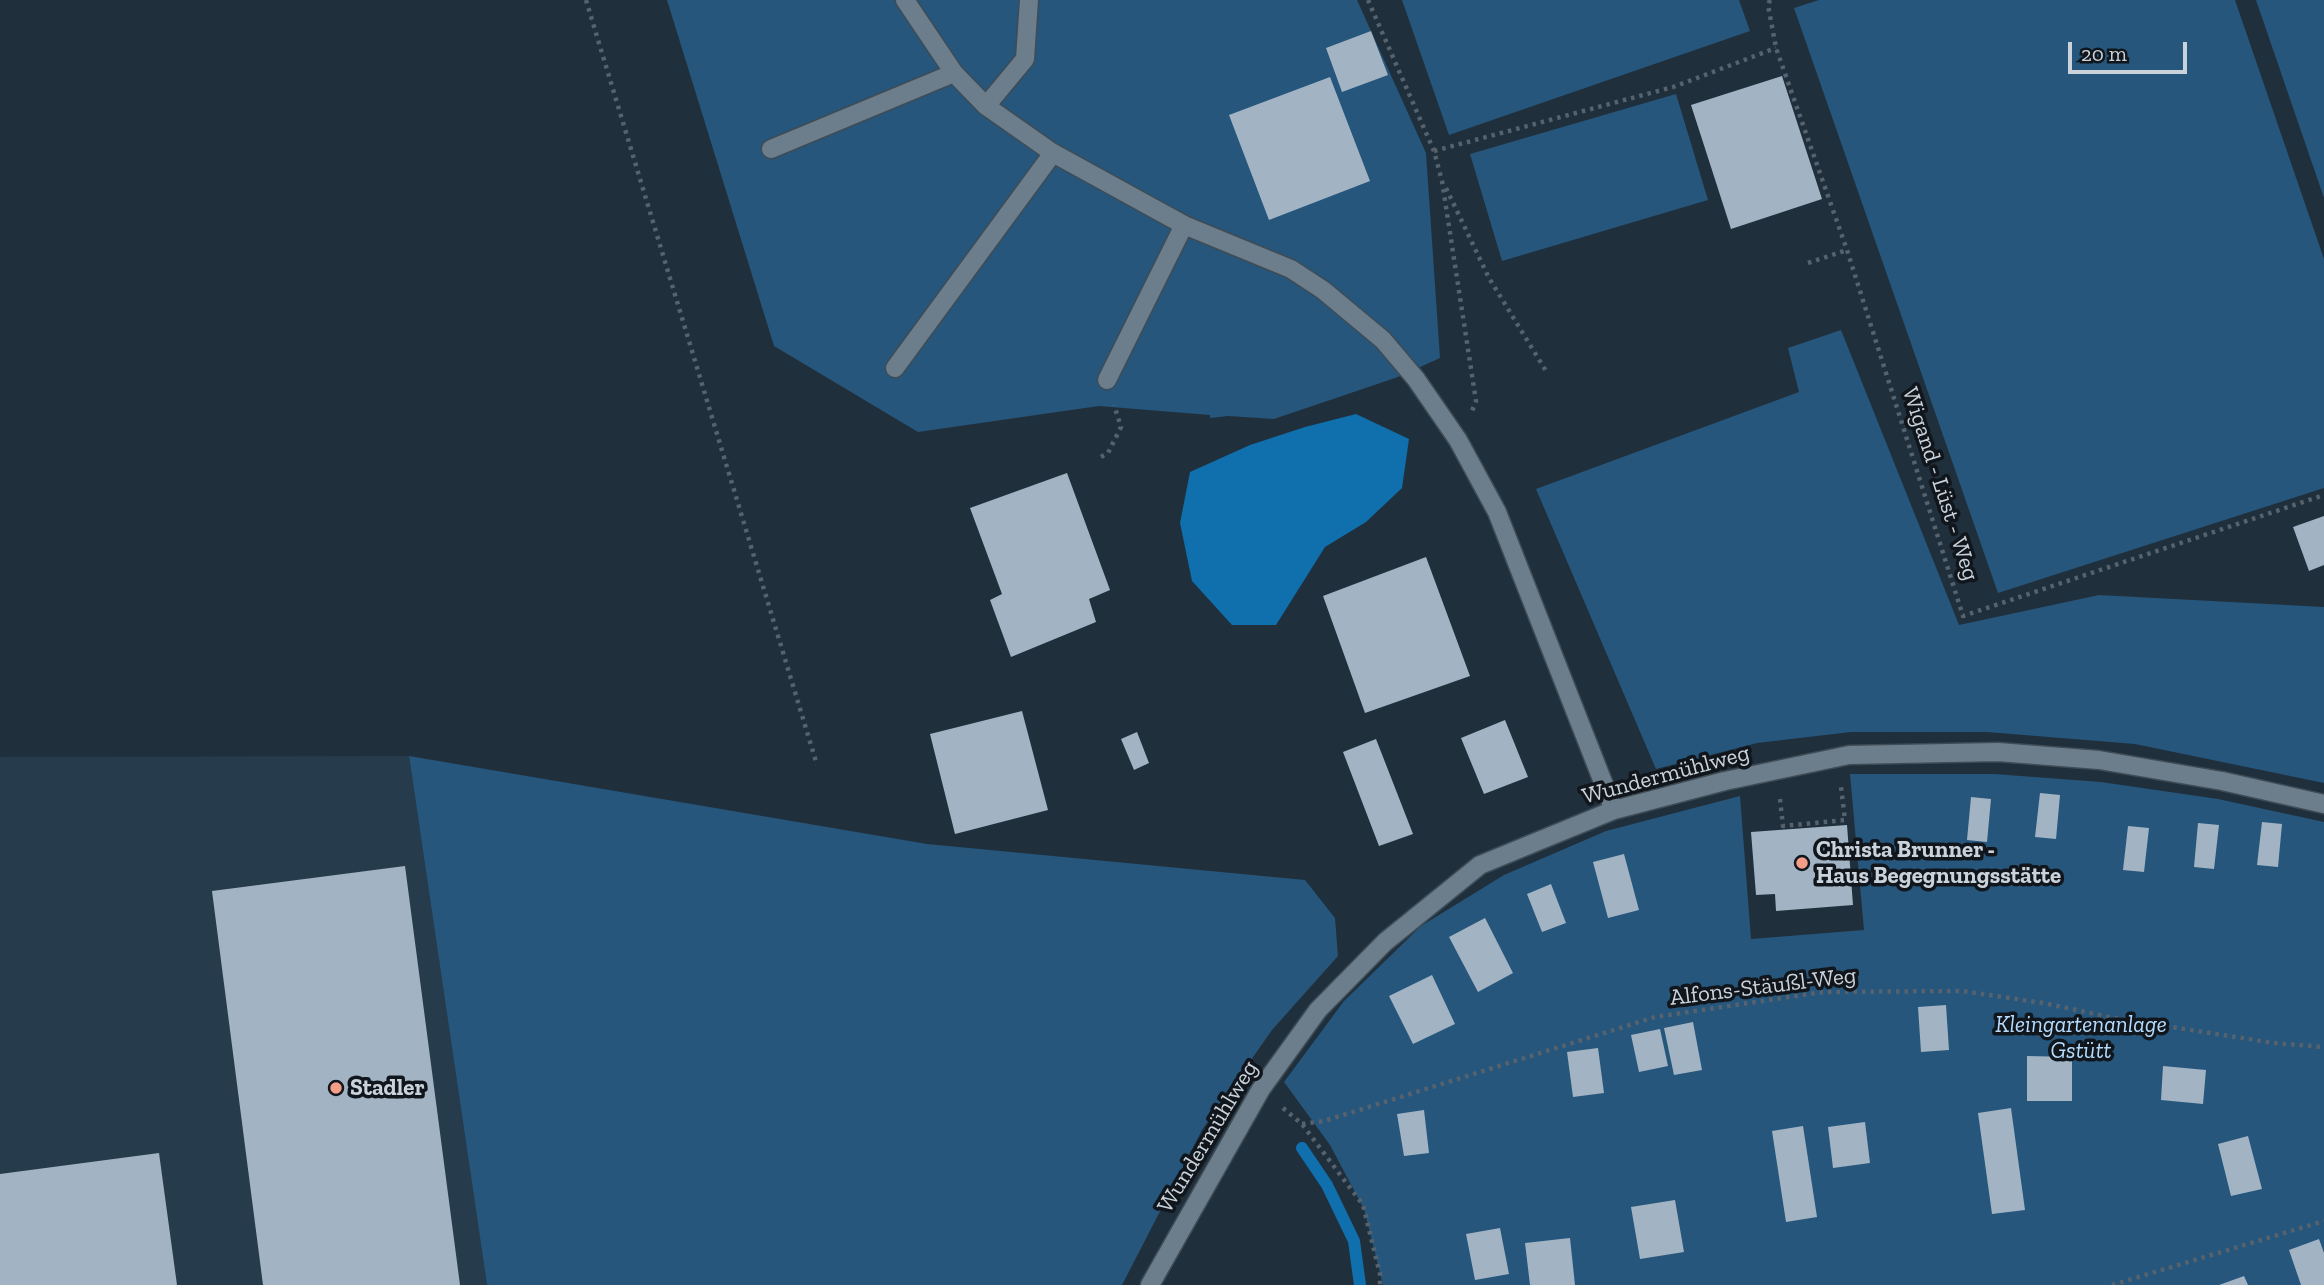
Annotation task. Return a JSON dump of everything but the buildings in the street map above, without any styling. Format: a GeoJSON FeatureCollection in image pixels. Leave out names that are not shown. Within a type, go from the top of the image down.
{"type":"FeatureCollection","features":[{"type":"Feature","properties":{"kind":"street"},"geometry":{"type":"LineString","coordinates":[[905,0],[954,73],[986,106],[1053,153],[1184,225],[1291,269],[1323,290],[1383,340],[1416,379],[1458,440],[1497,512],[1614,810]]}},
{"type":"Feature","properties":{"kind":"street"},"geometry":{"type":"LineString","coordinates":[[986,106],[1025,60],[1029,0]]}},
{"type":"Feature","properties":{"kind":"street"},"geometry":{"type":"LineString","coordinates":[[771,149],[954,73]]}},
{"type":"Feature","properties":{"kind":"street"},"geometry":{"type":"LineString","coordinates":[[895,368],[1053,153]]}},
{"type":"Feature","properties":{"kind":"street"},"geometry":{"type":"LineString","coordinates":[[1107,380],[1184,225]]}},
{"type":"Feature","properties":{"kind":"street","name":"Wundermühlweg"},"geometry":{"type":"LineString","coordinates":[[1150,1285],[1261,1089],[1318,1010],[1385,942],[1480,865],[1614,810],[1725,781],[1849,755],[1998,752],[2099,760],[2222,781],[2324,804]]}},
{"type":"Feature","properties":{"kind":"path"},"geometry":{"type":"LineString","coordinates":[[586,0],[817,765]]}},
{"type":"Feature","properties":{"kind":"path"},"geometry":{"type":"LineString","coordinates":[[1368,0],[1434,150],[1442,181],[1476,401],[1458,440]]}},
{"type":"Feature","properties":{"kind":"path","name":"Wigand - Lüst - Weg"},"geometry":{"type":"LineString","coordinates":[[1770,0],[1768,5],[1776,47],[1847,250],[1963,616],[2324,495]]}},
{"type":"Feature","properties":{"kind":"path"},"geometry":{"type":"LineString","coordinates":[[1434,150],[1673,87],[1776,47]]}},
{"type":"Feature","properties":{"kind":"path"},"geometry":{"type":"LineString","coordinates":[[1442,181],[1489,278],[1546,371]]}},
{"type":"Feature","properties":{"kind":"path"},"geometry":{"type":"LineString","coordinates":[[1808,263],[1847,250]]}},
{"type":"Feature","properties":{"kind":"path"},"geometry":{"type":"LineString","coordinates":[[1101,457],[1108,453],[1121,428],[1107,380]]}},
{"type":"Feature","properties":{"kind":"path"},"geometry":{"type":"LineString","coordinates":[[1782,818],[1783,826],[1845,820],[1836,758]]}},
{"type":"Feature","properties":{"kind":"path","name":"Alfons-Stäußl-Weg"},"geometry":{"type":"LineString","coordinates":[[1302,1124],[1324,1121],[1655,1017],[1823,992],[1962,991],[2043,1003],[2140,1023],[2274,1043],[2324,1047]]}},
{"type":"Feature","properties":{"kind":"path"},"geometry":{"type":"LineString","coordinates":[[1261,1089],[1302,1124],[1363,1205],[1380,1274],[1380,1285]]}},
{"type":"Feature","properties":{"kind":"path"},"geometry":{"type":"LineString","coordinates":[[2112,1285],[2324,1221]]}},
{"type":"Feature","properties":{"kind":"shaded area"},"geometry":{"type":"Polygon","coordinates":[[[1356,414],[1409,439],[1402,488],[1366,522],[1325,547],[1276,625],[1232,625],[1192,581],[1180,523],[1190,472],[1250,445],[1356,414]]]}},
{"type":"Feature","properties":{"kind":"shaded area"},"geometry":{"type":"Polygon","coordinates":[[[409,756],[487,1285],[0,1285],[0,757],[409,756]]]}},
{"type":"Feature","properties":{"kind":"green space"},"geometry":{"type":"Polygon","coordinates":[[[667,0],[1357,0],[1426,153],[1440,358],[1398,377],[1274,419],[1228,416],[1210,418],[1210,415],[1099,406],[918,432],[774,346],[667,0]]]}},
{"type":"Feature","properties":{"kind":"green space"},"geometry":{"type":"Polygon","coordinates":[[[1402,0],[1739,0],[1750,31],[1449,135],[1402,0]]]}},
{"type":"Feature","properties":{"kind":"green space"},"geometry":{"type":"Polygon","coordinates":[[[1819,0],[2235,0],[2324,259],[2324,488],[1998,593],[1794,8],[1819,0]]]}},
{"type":"Feature","properties":{"kind":"green space"},"geometry":{"type":"Polygon","coordinates":[[[2256,0],[2324,0],[2324,198],[2256,0]]]}},
{"type":"Feature","properties":{"kind":"green space"},"geometry":{"type":"Polygon","coordinates":[[[1676,94],[1708,200],[1502,261],[1470,154],[1676,94]]]}},
{"type":"Feature","properties":{"kind":"green space"},"geometry":{"type":"Polygon","coordinates":[[[1841,330],[1959,625],[2099,595],[2324,607],[2324,783],[2135,744],[1987,732],[1851,732],[1757,743],[1656,769],[1536,489],[1799,392],[1788,348],[1841,330]]]}},
{"type":"Feature","properties":{"kind":"green space"},"geometry":{"type":"Polygon","coordinates":[[[409,756],[927,844],[1305,880],[1335,918],[1338,956],[1272,1030],[1202,1130],[1122,1285],[487,1285],[409,756]]]}},
{"type":"Feature","properties":{"kind":"green space","name":"Kleingartenanlage Gstütt"},"geometry":{"type":"Polygon","coordinates":[[[1850,774],[1994,774],[2101,782],[2218,799],[2324,822],[2324,1285],[1383,1285],[1364,1209],[1330,1145],[1284,1082],[1344,1001],[1421,926],[1504,875],[1606,831],[1740,796],[1751,939],[1864,930],[1850,774]]]}},
{"type":"Feature","properties":{"kind":"waterway"},"geometry":{"type":"LineString","coordinates":[[1302,1148],[1327,1185],[1354,1241],[1360,1285]]}},
{"type":"Feature","properties":{"kind":"place","name":"Christa Brunner - Haus Begegnungsstätte"},"geometry":{"type":"Point","coordinates":[1802,863]}},
{"type":"Feature","properties":{"kind":"place","name":"Stadler"},"geometry":{"type":"Point","coordinates":[336,1088]}}]}
